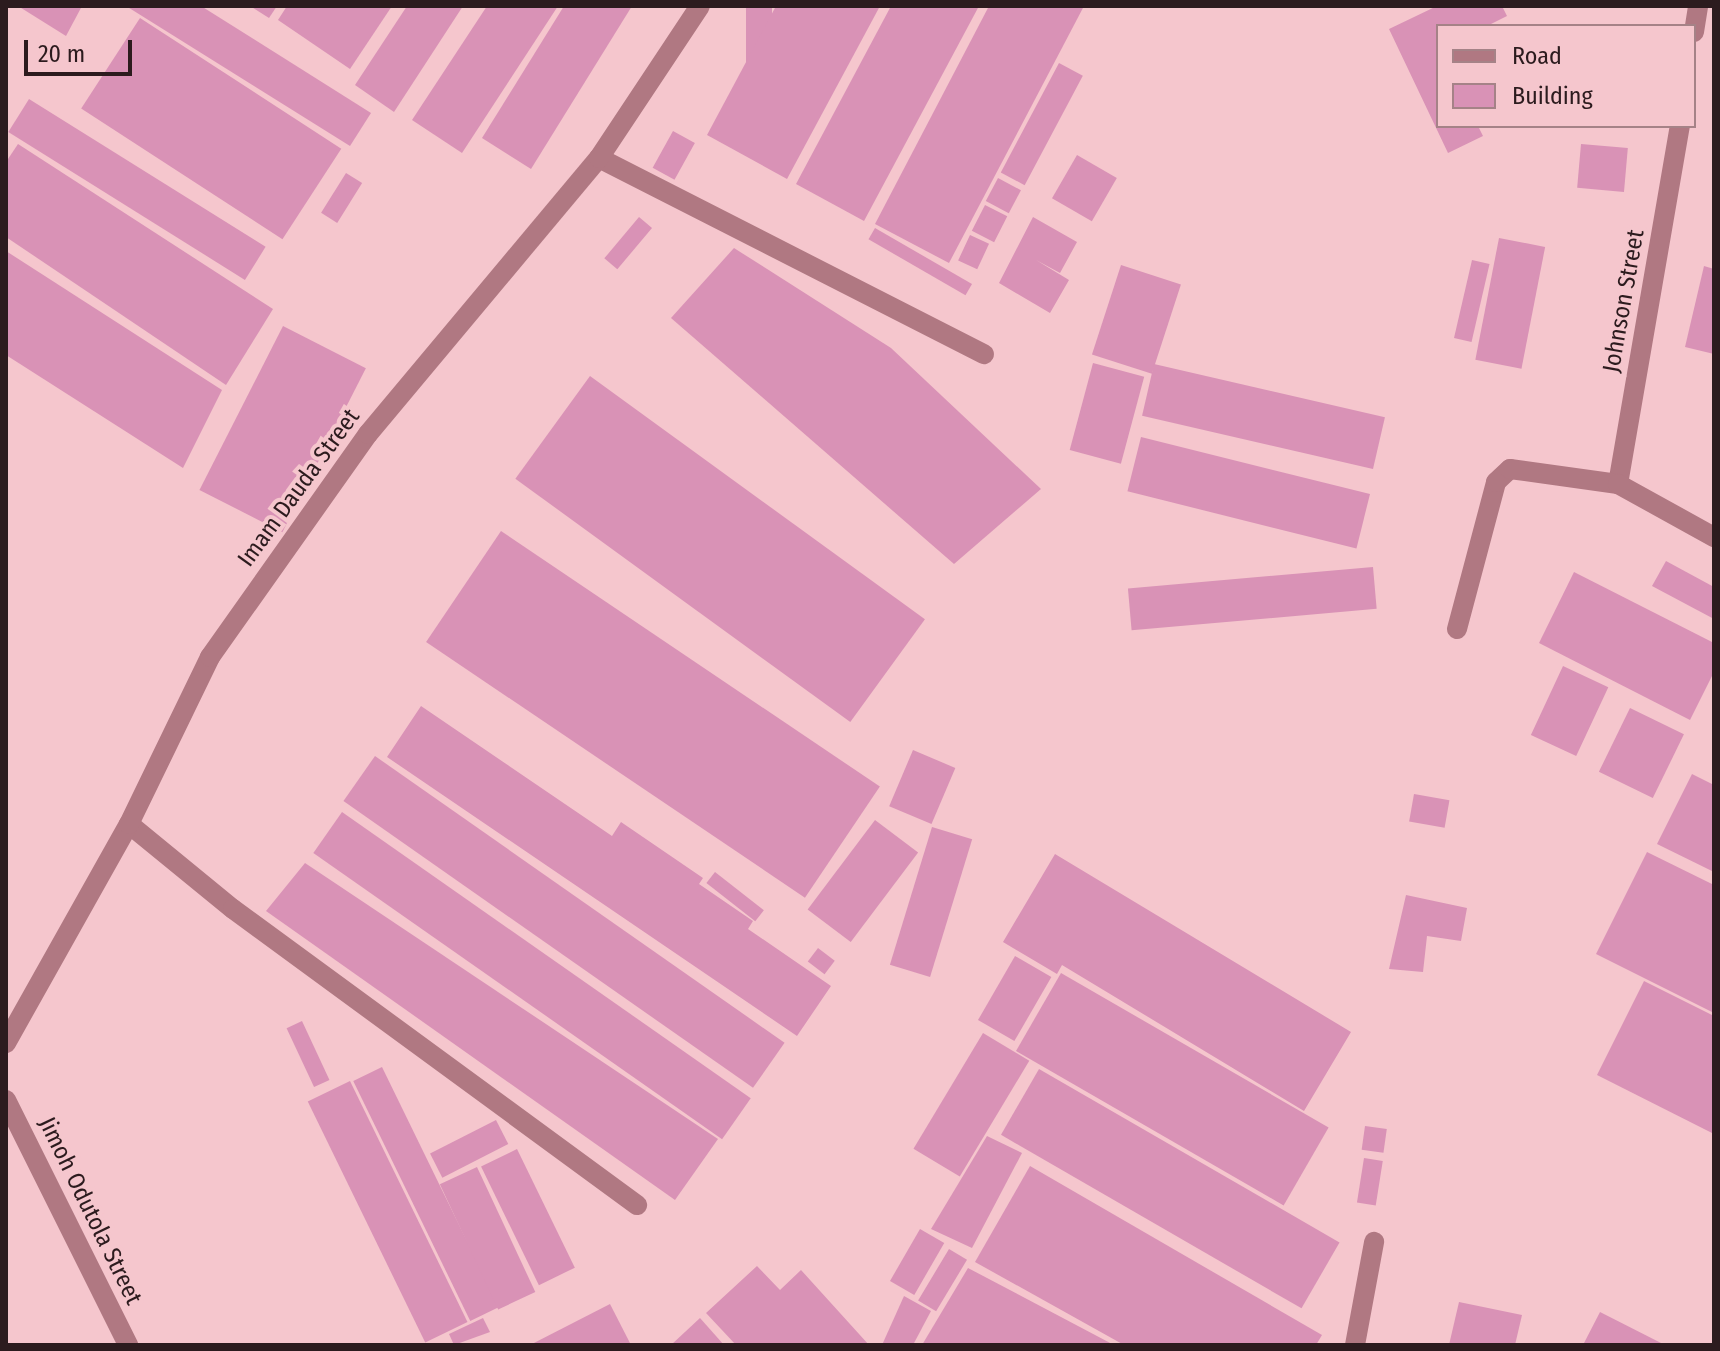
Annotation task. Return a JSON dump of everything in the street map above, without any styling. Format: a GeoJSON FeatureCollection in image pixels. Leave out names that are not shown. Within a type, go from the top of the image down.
{"type":"FeatureCollection","features":[{"type":"Feature","properties":{"kind":"street","name":"Imam Dauda Street"},"geometry":{"type":"LineString","coordinates":[[6,1043],[129,824],[210,657],[368,434],[599,158],[700,6]]}},
{"type":"Feature","properties":{"kind":"street","name":"Johnson Street"},"geometry":{"type":"LineString","coordinates":[[1618,484],[1680,128]]}},
{"type":"Feature","properties":{"kind":"street"},"geometry":{"type":"LineString","coordinates":[[599,158],[984,354]]}},
{"type":"Feature","properties":{"kind":"street"},"geometry":{"type":"LineString","coordinates":[[1457,629],[1496,482],[1510,469],[1618,484],[1714,537]]}},
{"type":"Feature","properties":{"kind":"street"},"geometry":{"type":"LineString","coordinates":[[129,824],[244,918],[637,1205]]}},
{"type":"Feature","properties":{"kind":"street","name":"Jimoh Odutola Street"},"geometry":{"type":"LineString","coordinates":[[6,1100],[128,1345]]}},
{"type":"Feature","properties":{"kind":"street"},"geometry":{"type":"LineString","coordinates":[[1355,1345],[1374,1242]]}},
{"type":"Feature","properties":{"kind":"building"},"geometry":{"type":"Polygon","coordinates":[[[18,6],[82,6],[66,36],[18,6]]]}},
{"type":"Feature","properties":{"kind":"building"},"geometry":{"type":"Polygon","coordinates":[[[126,6],[201,6],[371,113],[350,146],[126,6]]]}},
{"type":"Feature","properties":{"kind":"building"},"geometry":{"type":"Polygon","coordinates":[[[250,6],[277,6],[269,18],[250,6]]]}},
{"type":"Feature","properties":{"kind":"building"},"geometry":{"type":"Polygon","coordinates":[[[287,6],[392,6],[350,69],[278,20],[287,6]]]}},
{"type":"Feature","properties":{"kind":"building"},"geometry":{"type":"Polygon","coordinates":[[[407,6],[463,6],[394,112],[355,85],[407,6]]]}},
{"type":"Feature","properties":{"kind":"building"},"geometry":{"type":"Polygon","coordinates":[[[487,6],[558,6],[462,153],[412,120],[487,6]]]}},
{"type":"Feature","properties":{"kind":"building"},"geometry":{"type":"Polygon","coordinates":[[[564,6],[632,6],[531,169],[482,138],[564,6]]]}},
{"type":"Feature","properties":{"kind":"building"},"geometry":{"type":"Polygon","coordinates":[[[746,6],[772,6],[772,138],[746,138],[746,6]]]}},
{"type":"Feature","properties":{"kind":"building"},"geometry":{"type":"Polygon","coordinates":[[[776,6],[880,6],[787,179],[707,135],[776,6]]]}},
{"type":"Feature","properties":{"kind":"building"},"geometry":{"type":"Polygon","coordinates":[[[891,6],[979,6],[864,221],[796,184],[891,6]]]}},
{"type":"Feature","properties":{"kind":"building"},"geometry":{"type":"Polygon","coordinates":[[[989,6],[1084,6],[949,263],[875,224],[989,6]]]}},
{"type":"Feature","properties":{"kind":"building"},"geometry":{"type":"Polygon","coordinates":[[[1437,6],[1502,6],[1507,16],[1491,24],[1436,24],[1436,128],[1389,29],[1437,6]]]}},
{"type":"Feature","properties":{"kind":"building"},"geometry":{"type":"Polygon","coordinates":[[[140,18],[341,149],[282,239],[81,109],[140,18]]]}},
{"type":"Feature","properties":{"kind":"building"},"geometry":{"type":"Polygon","coordinates":[[[1059,63],[1083,76],[1025,185],[1001,172],[1059,63]]]}},
{"type":"Feature","properties":{"kind":"building"},"geometry":{"type":"Polygon","coordinates":[[[29,99],[266,247],[245,280],[8,132],[29,99]]]}},
{"type":"Feature","properties":{"kind":"building"},"geometry":{"type":"Polygon","coordinates":[[[1436,128],[1479,128],[1483,136],[1448,153],[1436,128]]]}},
{"type":"Feature","properties":{"kind":"building"},"geometry":{"type":"Polygon","coordinates":[[[673,131],[695,143],[675,180],[653,168],[673,131]]]}},
{"type":"Feature","properties":{"kind":"building"},"geometry":{"type":"Polygon","coordinates":[[[18,144],[273,309],[226,385],[6,237],[6,162],[18,144]]]}},
{"type":"Feature","properties":{"kind":"building"},"geometry":{"type":"Polygon","coordinates":[[[1581,144],[1628,148],[1624,192],[1577,188],[1581,144]]]}},
{"type":"Feature","properties":{"kind":"building"},"geometry":{"type":"Polygon","coordinates":[[[1077,155],[1117,178],[1092,221],[1052,198],[1077,155]]]}},
{"type":"Feature","properties":{"kind":"building"},"geometry":{"type":"Polygon","coordinates":[[[346,173],[362,183],[337,223],[321,213],[346,173]]]}},
{"type":"Feature","properties":{"kind":"building"},"geometry":{"type":"Polygon","coordinates":[[[998,178],[1021,190],[1009,213],[986,201],[998,178]]]}},
{"type":"Feature","properties":{"kind":"building"},"geometry":{"type":"Polygon","coordinates":[[[985,205],[1007,216],[994,242],[972,231],[985,205]]]}},
{"type":"Feature","properties":{"kind":"building"},"geometry":{"type":"Polygon","coordinates":[[[639,217],[652,228],[617,269],[604,258],[639,217]]]}},
{"type":"Feature","properties":{"kind":"building"},"geometry":{"type":"Polygon","coordinates":[[[1033,217],[1077,242],[1060,273],[1036,260],[1069,280],[1050,313],[999,283],[1033,217]]]}},
{"type":"Feature","properties":{"kind":"building"},"geometry":{"type":"Polygon","coordinates":[[[875,228],[972,284],[965,295],[868,239],[875,228]]]}},
{"type":"Feature","properties":{"kind":"building"},"geometry":{"type":"Polygon","coordinates":[[[970,235],[989,244],[977,269],[958,260],[970,235]]]}},
{"type":"Feature","properties":{"kind":"building"},"geometry":{"type":"Polygon","coordinates":[[[1499,238],[1545,247],[1521,369],[1475,360],[1499,238]]]}},
{"type":"Feature","properties":{"kind":"building"},"geometry":{"type":"Polygon","coordinates":[[[734,248],[891,348],[1041,489],[954,564],[671,318],[734,248]]]}},
{"type":"Feature","properties":{"kind":"building"},"geometry":{"type":"Polygon","coordinates":[[[6,251],[222,390],[183,468],[6,355],[6,251]]]}},
{"type":"Feature","properties":{"kind":"building"},"geometry":{"type":"Polygon","coordinates":[[[1472,260],[1490,264],[1472,342],[1454,338],[1472,260]]]}},
{"type":"Feature","properties":{"kind":"building"},"geometry":{"type":"Polygon","coordinates":[[[1121,265],[1181,284],[1152,374],[1092,354],[1121,265]]]}},
{"type":"Feature","properties":{"kind":"building"},"geometry":{"type":"Polygon","coordinates":[[[1704,266],[1714,269],[1714,354],[1685,347],[1704,266]]]}},
{"type":"Feature","properties":{"kind":"building"},"geometry":{"type":"Polygon","coordinates":[[[283,326],[366,368],[282,532],[199,490],[283,326]]]}},
{"type":"Feature","properties":{"kind":"building"},"geometry":{"type":"Polygon","coordinates":[[[1093,363],[1144,377],[1121,464],[1070,450],[1093,363]]]}},
{"type":"Feature","properties":{"kind":"building"},"geometry":{"type":"Polygon","coordinates":[[[1154,364],[1385,417],[1373,469],[1142,416],[1154,364]]]}},
{"type":"Feature","properties":{"kind":"building"},"geometry":{"type":"Polygon","coordinates":[[[590,376],[925,619],[850,722],[515,479],[590,376]]]}},
{"type":"Feature","properties":{"kind":"building"},"geometry":{"type":"Polygon","coordinates":[[[1141,437],[1370,494],[1356,548],[1127,491],[1141,437]]]}},
{"type":"Feature","properties":{"kind":"building"},"geometry":{"type":"Polygon","coordinates":[[[501,531],[880,787],[805,898],[426,642],[501,531]]]}},
{"type":"Feature","properties":{"kind":"building"},"geometry":{"type":"Polygon","coordinates":[[[1666,561],[1714,587],[1714,619],[1652,586],[1666,561]]]}},
{"type":"Feature","properties":{"kind":"building"},"geometry":{"type":"Polygon","coordinates":[[[1373,567],[1377,609],[1132,630],[1128,588],[1373,567]]]}},
{"type":"Feature","properties":{"kind":"building"},"geometry":{"type":"Polygon","coordinates":[[[1574,572],[1714,643],[1714,672],[1690,720],[1539,643],[1574,572]]]}},
{"type":"Feature","properties":{"kind":"building"},"geometry":{"type":"Polygon","coordinates":[[[1563,666],[1608,687],[1576,756],[1531,735],[1563,666]]]}},
{"type":"Feature","properties":{"kind":"building"},"geometry":{"type":"Polygon","coordinates":[[[421,706],[612,836],[621,822],[703,878],[699,884],[753,921],[748,929],[831,986],[797,1036],[387,757],[421,706]]]}},
{"type":"Feature","properties":{"kind":"building"},"geometry":{"type":"Polygon","coordinates":[[[1630,708],[1684,734],[1653,798],[1599,772],[1630,708]]]}},
{"type":"Feature","properties":{"kind":"building"},"geometry":{"type":"Polygon","coordinates":[[[913,750],[955,768],[932,824],[889,806],[913,750]]]}},
{"type":"Feature","properties":{"kind":"building"},"geometry":{"type":"Polygon","coordinates":[[[375,756],[785,1043],[753,1088],[343,801],[375,756]]]}},
{"type":"Feature","properties":{"kind":"building"},"geometry":{"type":"Polygon","coordinates":[[[1692,774],[1714,785],[1714,872],[1657,844],[1692,774]]]}},
{"type":"Feature","properties":{"kind":"building"},"geometry":{"type":"Polygon","coordinates":[[[1414,794],[1449,800],[1445,828],[1409,822],[1414,794]]]}},
{"type":"Feature","properties":{"kind":"building"},"geometry":{"type":"Polygon","coordinates":[[[342,812],[751,1098],[722,1139],[313,853],[342,812]]]}},
{"type":"Feature","properties":{"kind":"building"},"geometry":{"type":"Polygon","coordinates":[[[875,820],[918,852],[851,942],[808,909],[875,820]]]}},
{"type":"Feature","properties":{"kind":"building"},"geometry":{"type":"Polygon","coordinates":[[[932,827],[972,839],[930,977],[890,965],[932,827]]]}},
{"type":"Feature","properties":{"kind":"building"},"geometry":{"type":"Polygon","coordinates":[[[1647,852],[1714,885],[1714,1013],[1596,954],[1647,852]]]}},
{"type":"Feature","properties":{"kind":"building"},"geometry":{"type":"Polygon","coordinates":[[[1055,854],[1351,1032],[1304,1111],[1062,965],[1057,974],[1003,942],[1055,854]]]}},
{"type":"Feature","properties":{"kind":"building"},"geometry":{"type":"Polygon","coordinates":[[[305,863],[718,1139],[675,1200],[266,911],[305,863]]]}},
{"type":"Feature","properties":{"kind":"building"},"geometry":{"type":"Polygon","coordinates":[[[715,872],[764,910],[755,921],[706,883],[715,872]]]}},
{"type":"Feature","properties":{"kind":"building"},"geometry":{"type":"Polygon","coordinates":[[[1406,895],[1467,908],[1461,941],[1427,936],[1423,972],[1389,969],[1406,895]]]}},
{"type":"Feature","properties":{"kind":"building"},"geometry":{"type":"Polygon","coordinates":[[[818,948],[835,961],[825,974],[808,962],[818,948]]]}},
{"type":"Feature","properties":{"kind":"building"},"geometry":{"type":"Polygon","coordinates":[[[1015,956],[1051,977],[1014,1041],[978,1020],[1015,956]]]}},
{"type":"Feature","properties":{"kind":"building"},"geometry":{"type":"Polygon","coordinates":[[[1061,973],[1329,1128],[1284,1205],[1016,1051],[1061,973]]]}},
{"type":"Feature","properties":{"kind":"building"},"geometry":{"type":"Polygon","coordinates":[[[1644,981],[1714,1016],[1714,1134],[1597,1075],[1644,981]]]}},
{"type":"Feature","properties":{"kind":"building"},"geometry":{"type":"Polygon","coordinates":[[[302,1021],[329,1080],[314,1087],[287,1028],[302,1021]]]}},
{"type":"Feature","properties":{"kind":"building"},"geometry":{"type":"Polygon","coordinates":[[[983,1033],[1029,1061],[960,1177],[913,1149],[983,1033]]]}},
{"type":"Feature","properties":{"kind":"building"},"geometry":{"type":"Polygon","coordinates":[[[382,1067],[499,1307],[470,1321],[353,1081],[382,1067]]]}},
{"type":"Feature","properties":{"kind":"building"},"geometry":{"type":"Polygon","coordinates":[[[1039,1069],[1340,1242],[1302,1308],[1001,1135],[1039,1069]]]}},
{"type":"Feature","properties":{"kind":"building"},"geometry":{"type":"Polygon","coordinates":[[[350,1081],[467,1322],[425,1342],[308,1102],[350,1081]]]}},
{"type":"Feature","properties":{"kind":"building"},"geometry":{"type":"Polygon","coordinates":[[[496,1120],[508,1144],[442,1178],[430,1154],[496,1120]]]}},
{"type":"Feature","properties":{"kind":"building"},"geometry":{"type":"Polygon","coordinates":[[[1365,1126],[1387,1129],[1383,1153],[1362,1150],[1365,1126]]]}},
{"type":"Feature","properties":{"kind":"building"},"geometry":{"type":"Polygon","coordinates":[[[987,1136],[1022,1153],[972,1248],[931,1229],[987,1136]]]}},
{"type":"Feature","properties":{"kind":"building"},"geometry":{"type":"Polygon","coordinates":[[[517,1149],[575,1268],[539,1285],[481,1167],[517,1149]]]}},
{"type":"Feature","properties":{"kind":"building"},"geometry":{"type":"Polygon","coordinates":[[[1364,1158],[1383,1161],[1376,1205],[1357,1202],[1364,1158]]]}},
{"type":"Feature","properties":{"kind":"building"},"geometry":{"type":"Polygon","coordinates":[[[1030,1166],[1322,1335],[1316,1345],[1124,1345],[975,1262],[1030,1166]]]}},
{"type":"Feature","properties":{"kind":"building"},"geometry":{"type":"Polygon","coordinates":[[[477,1167],[535,1292],[498,1309],[440,1184],[477,1167]]]}},
{"type":"Feature","properties":{"kind":"building"},"geometry":{"type":"Polygon","coordinates":[[[920,1229],[944,1243],[914,1295],[890,1281],[920,1229]]]}},
{"type":"Feature","properties":{"kind":"building"},"geometry":{"type":"Polygon","coordinates":[[[949,1249],[967,1260],[936,1311],[918,1300],[949,1249]]]}},
{"type":"Feature","properties":{"kind":"building"},"geometry":{"type":"Polygon","coordinates":[[[757,1266],[780,1290],[801,1270],[869,1345],[736,1345],[706,1313],[757,1266]]]}},
{"type":"Feature","properties":{"kind":"building"},"geometry":{"type":"Polygon","coordinates":[[[968,1268],[1114,1345],[922,1345],[968,1268]]]}},
{"type":"Feature","properties":{"kind":"building"},"geometry":{"type":"Polygon","coordinates":[[[904,1296],[931,1311],[913,1345],[882,1345],[904,1296]]]}},
{"type":"Feature","properties":{"kind":"building"},"geometry":{"type":"Polygon","coordinates":[[[1459,1302],[1522,1315],[1515,1345],[1449,1345],[1459,1302]]]}},
{"type":"Feature","properties":{"kind":"building"},"geometry":{"type":"Polygon","coordinates":[[[610,1304],[631,1345],[530,1345],[610,1304]]]}},
{"type":"Feature","properties":{"kind":"building"},"geometry":{"type":"Polygon","coordinates":[[[1600,1312],[1665,1345],[1583,1345],[1600,1312]]]}},
{"type":"Feature","properties":{"kind":"building"},"geometry":{"type":"Polygon","coordinates":[[[483,1318],[490,1332],[454,1345],[449,1334],[483,1318]]]}},
{"type":"Feature","properties":{"kind":"building"},"geometry":{"type":"Polygon","coordinates":[[[700,1318],[724,1345],[671,1345],[700,1318]]]}}]}
